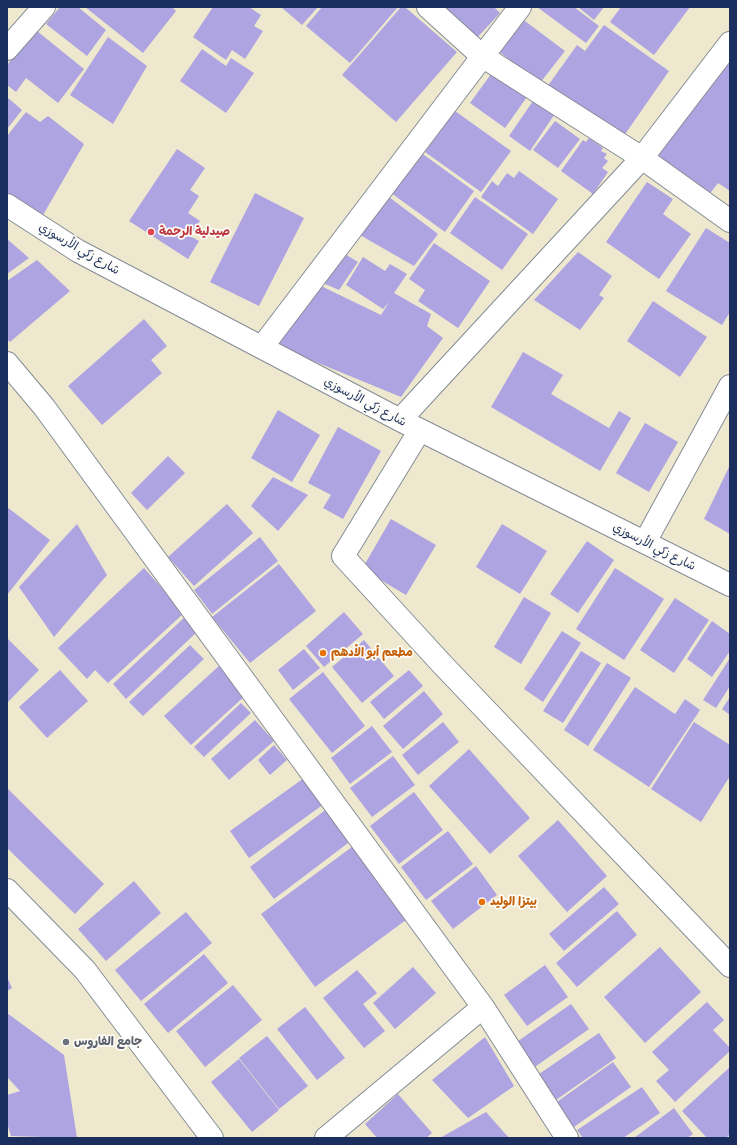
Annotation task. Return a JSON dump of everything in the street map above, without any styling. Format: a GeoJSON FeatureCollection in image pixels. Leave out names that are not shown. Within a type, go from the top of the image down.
{"type":"FeatureCollection","features":[{"type":"Feature","properties":{"kind":"street"},"geometry":{"type":"LineString","coordinates":[[7,49],[44,7]]}},
{"type":"Feature","properties":{"kind":"street"},"geometry":{"type":"LineString","coordinates":[[428,7],[482,56],[642,158],[730,221]]}},
{"type":"Feature","properties":{"kind":"street"},"geometry":{"type":"LineString","coordinates":[[262,347],[520,7]]}},
{"type":"Feature","properties":{"kind":"street"},"geometry":{"type":"LineString","coordinates":[[400,420],[642,158],[730,43]]}},
{"type":"Feature","properties":{"kind":"street","name":"شارع زكي الأرسوزي"},"geometry":{"type":"LineString","coordinates":[[7,205],[78,251],[400,420],[730,585]]}},
{"type":"Feature","properties":{"kind":"street"},"geometry":{"type":"LineString","coordinates":[[7,362],[44,407],[483,1007],[566,1138]]}},
{"type":"Feature","properties":{"kind":"street"},"geometry":{"type":"LineString","coordinates":[[645,542],[730,386]]}},
{"type":"Feature","properties":{"kind":"street"},"geometry":{"type":"LineString","coordinates":[[420,430],[343,556],[441,663],[730,966]]}},
{"type":"Feature","properties":{"kind":"street"},"geometry":{"type":"LineString","coordinates":[[7,890],[85,970],[212,1138]]}},
{"type":"Feature","properties":{"kind":"street"},"geometry":{"type":"LineString","coordinates":[[326,1138],[483,1007]]}},
{"type":"Feature","properties":{"kind":"building"},"geometry":{"type":"Polygon","coordinates":[[[60,7],[78,7],[106,30],[87,56],[46,24],[60,7]]]}},
{"type":"Feature","properties":{"kind":"building"},"geometry":{"type":"Polygon","coordinates":[[[85,7],[172,7],[176,11],[143,53],[85,7]]]}},
{"type":"Feature","properties":{"kind":"building"},"geometry":{"type":"Polygon","coordinates":[[[213,7],[249,7],[261,15],[254,26],[263,31],[245,59],[232,50],[226,60],[193,37],[213,7]]]}},
{"type":"Feature","properties":{"kind":"building"},"geometry":{"type":"Polygon","coordinates":[[[281,7],[318,7],[302,25],[281,7]]]}},
{"type":"Feature","properties":{"kind":"building"},"geometry":{"type":"Polygon","coordinates":[[[322,7],[398,7],[350,63],[306,26],[322,7]]]}},
{"type":"Feature","properties":{"kind":"building"},"geometry":{"type":"Polygon","coordinates":[[[401,7],[405,7],[457,52],[396,122],[342,75],[401,7]]]}},
{"type":"Feature","properties":{"kind":"building"},"geometry":{"type":"Polygon","coordinates":[[[438,7],[494,7],[500,13],[474,41],[438,7]]]}},
{"type":"Feature","properties":{"kind":"building"},"geometry":{"type":"Polygon","coordinates":[[[537,7],[574,7],[599,26],[586,43],[537,7]]]}},
{"type":"Feature","properties":{"kind":"building"},"geometry":{"type":"Polygon","coordinates":[[[578,7],[604,7],[594,20],[578,7]]]}},
{"type":"Feature","properties":{"kind":"building"},"geometry":{"type":"Polygon","coordinates":[[[621,7],[690,7],[654,55],[610,22],[621,7]]]}},
{"type":"Feature","properties":{"kind":"building"},"geometry":{"type":"Polygon","coordinates":[[[521,18],[565,51],[540,83],[497,50],[521,18]]]}},
{"type":"Feature","properties":{"kind":"building"},"geometry":{"type":"Polygon","coordinates":[[[604,25],[669,71],[621,140],[547,87],[577,45],[585,51],[604,25]]]}},
{"type":"Feature","properties":{"kind":"building"},"geometry":{"type":"Polygon","coordinates":[[[37,31],[84,69],[58,103],[26,78],[16,92],[7,85],[7,65],[37,31]]]}},
{"type":"Feature","properties":{"kind":"building"},"geometry":{"type":"Polygon","coordinates":[[[108,37],[147,66],[113,124],[70,95],[108,37]]]}},
{"type":"Feature","properties":{"kind":"building"},"geometry":{"type":"Polygon","coordinates":[[[202,49],[226,66],[231,58],[254,73],[226,113],[180,81],[202,49]]]}},
{"type":"Feature","properties":{"kind":"building"},"geometry":{"type":"Polygon","coordinates":[[[725,60],[730,65],[730,191],[718,183],[708,196],[651,157],[725,60]]]}},
{"type":"Feature","properties":{"kind":"building"},"geometry":{"type":"Polygon","coordinates":[[[494,70],[529,94],[505,128],[470,103],[494,70]]]}},
{"type":"Feature","properties":{"kind":"building"},"geometry":{"type":"Polygon","coordinates":[[[7,97],[22,110],[7,129],[7,97]]]}},
{"type":"Feature","properties":{"kind":"building"},"geometry":{"type":"Polygon","coordinates":[[[535,98],[556,112],[530,151],[509,136],[535,98]]]}},
{"type":"Feature","properties":{"kind":"building"},"geometry":{"type":"Polygon","coordinates":[[[455,111],[511,151],[481,192],[425,152],[455,111]]]}},
{"type":"Feature","properties":{"kind":"building"},"geometry":{"type":"Polygon","coordinates":[[[26,112],[40,122],[48,116],[84,144],[39,222],[7,199],[7,136],[26,112]]]}},
{"type":"Feature","properties":{"kind":"building"},"geometry":{"type":"Polygon","coordinates":[[[555,121],[580,139],[558,168],[533,150],[555,121]]]}},
{"type":"Feature","properties":{"kind":"building"},"geometry":{"type":"Polygon","coordinates":[[[589,138],[603,148],[601,151],[607,154],[604,158],[608,161],[602,168],[608,172],[593,194],[561,171],[583,140],[586,142],[589,138]]]}},
{"type":"Feature","properties":{"kind":"building"},"geometry":{"type":"Polygon","coordinates":[[[177,149],[205,168],[190,190],[199,196],[188,213],[200,221],[190,236],[199,241],[188,259],[129,221],[177,149]]]}},
{"type":"Feature","properties":{"kind":"building"},"geometry":{"type":"Polygon","coordinates":[[[420,152],[474,191],[445,232],[391,193],[420,152]]]}},
{"type":"Feature","properties":{"kind":"building"},"geometry":{"type":"Polygon","coordinates":[[[519,171],[558,199],[533,234],[481,197],[492,181],[498,186],[507,173],[514,178],[519,171]]]}},
{"type":"Feature","properties":{"kind":"building"},"geometry":{"type":"Polygon","coordinates":[[[647,182],[673,199],[663,214],[691,234],[659,279],[606,242],[647,182]]]}},
{"type":"Feature","properties":{"kind":"building"},"geometry":{"type":"Polygon","coordinates":[[[255,193],[304,218],[259,306],[210,282],[255,193]]]}},
{"type":"Feature","properties":{"kind":"building"},"geometry":{"type":"Polygon","coordinates":[[[389,197],[438,234],[414,266],[360,235],[389,197]]]}},
{"type":"Feature","properties":{"kind":"building"},"geometry":{"type":"Polygon","coordinates":[[[475,197],[528,234],[502,270],[450,233],[475,197]]]}},
{"type":"Feature","properties":{"kind":"building"},"geometry":{"type":"Polygon","coordinates":[[[706,228],[730,243],[730,312],[722,325],[666,291],[706,228]]]}},
{"type":"Feature","properties":{"kind":"building"},"geometry":{"type":"Polygon","coordinates":[[[7,239],[29,258],[7,274],[7,239]]]}},
{"type":"Feature","properties":{"kind":"building"},"geometry":{"type":"Polygon","coordinates":[[[434,243],[490,281],[458,328],[418,301],[425,290],[409,279],[434,243]]]}},
{"type":"Feature","properties":{"kind":"building"},"geometry":{"type":"Polygon","coordinates":[[[340,251],[358,262],[339,290],[318,281],[340,251]]]}},
{"type":"Feature","properties":{"kind":"building"},"geometry":{"type":"Polygon","coordinates":[[[578,252],[612,276],[599,295],[604,298],[580,330],[534,300],[578,252]]]}},
{"type":"Feature","properties":{"kind":"building"},"geometry":{"type":"Polygon","coordinates":[[[363,257],[385,271],[390,264],[407,274],[394,293],[431,314],[427,326],[443,338],[401,397],[272,344],[317,284],[381,315],[389,302],[383,309],[346,285],[363,257]]]}},
{"type":"Feature","properties":{"kind":"building"},"geometry":{"type":"Polygon","coordinates":[[[37,260],[70,291],[10,342],[7,339],[7,281],[37,260]]]}},
{"type":"Feature","properties":{"kind":"building"},"geometry":{"type":"Polygon","coordinates":[[[653,301],[707,337],[680,377],[627,341],[653,301]]]}},
{"type":"Feature","properties":{"kind":"building"},"geometry":{"type":"Polygon","coordinates":[[[144,319],[167,346],[151,360],[162,373],[102,425],[68,386],[144,319]]]}},
{"type":"Feature","properties":{"kind":"building"},"geometry":{"type":"Polygon","coordinates":[[[523,352],[563,375],[551,394],[609,428],[619,411],[631,418],[600,471],[491,407],[523,352]]]}},
{"type":"Feature","properties":{"kind":"building"},"geometry":{"type":"Polygon","coordinates":[[[278,410],[320,435],[292,482],[251,458],[278,410]]]}},
{"type":"Feature","properties":{"kind":"building"},"geometry":{"type":"Polygon","coordinates":[[[645,423],[678,442],[649,492],[616,473],[645,423]]]}},
{"type":"Feature","properties":{"kind":"building"},"geometry":{"type":"Polygon","coordinates":[[[338,427],[381,451],[343,519],[323,508],[331,495],[308,483],[338,427]]]}},
{"type":"Feature","properties":{"kind":"building"},"geometry":{"type":"Polygon","coordinates":[[[168,456],[185,473],[147,510],[131,493],[168,456]]]}},
{"type":"Feature","properties":{"kind":"building"},"geometry":{"type":"Polygon","coordinates":[[[730,465],[730,534],[704,519],[730,465]]]}},
{"type":"Feature","properties":{"kind":"building"},"geometry":{"type":"Polygon","coordinates":[[[273,477],[308,495],[278,531],[251,506],[273,477]]]}},
{"type":"Feature","properties":{"kind":"building"},"geometry":{"type":"Polygon","coordinates":[[[227,504],[253,533],[194,586],[168,557],[227,504]]]}},
{"type":"Feature","properties":{"kind":"building"},"geometry":{"type":"Polygon","coordinates":[[[7,507],[50,540],[7,595],[7,507]]]}},
{"type":"Feature","properties":{"kind":"building"},"geometry":{"type":"Polygon","coordinates":[[[391,519],[436,545],[406,595],[362,569],[391,519]]]}},
{"type":"Feature","properties":{"kind":"building"},"geometry":{"type":"Polygon","coordinates":[[[77,524],[107,575],[54,637],[19,587],[77,524]]]}},
{"type":"Feature","properties":{"kind":"building"},"geometry":{"type":"Polygon","coordinates":[[[502,524],[547,551],[520,594],[476,567],[502,524]]]}},
{"type":"Feature","properties":{"kind":"building"},"geometry":{"type":"Polygon","coordinates":[[[260,537],[278,561],[212,614],[194,590],[260,537]]]}},
{"type":"Feature","properties":{"kind":"building"},"geometry":{"type":"Polygon","coordinates":[[[587,541],[614,560],[578,613],[550,594],[587,541]]]}},
{"type":"Feature","properties":{"kind":"building"},"geometry":{"type":"Polygon","coordinates":[[[279,564],[316,611],[250,663],[212,617],[279,564]]]}},
{"type":"Feature","properties":{"kind":"building"},"geometry":{"type":"Polygon","coordinates":[[[144,568],[184,613],[108,683],[95,670],[87,679],[58,648],[144,568]]]}},
{"type":"Feature","properties":{"kind":"building"},"geometry":{"type":"Polygon","coordinates":[[[615,568],[664,599],[624,660],[576,629],[615,568]]]}},
{"type":"Feature","properties":{"kind":"building"},"geometry":{"type":"Polygon","coordinates":[[[524,597],[551,613],[521,664],[494,647],[524,597]]]}},
{"type":"Feature","properties":{"kind":"building"},"geometry":{"type":"Polygon","coordinates":[[[675,598],[709,620],[674,673],[640,650],[675,598]]]}},
{"type":"Feature","properties":{"kind":"building"},"geometry":{"type":"Polygon","coordinates":[[[344,612],[363,634],[324,667],[306,646],[344,612]]]}},
{"type":"Feature","properties":{"kind":"building"},"geometry":{"type":"Polygon","coordinates":[[[186,616],[199,630],[126,699],[113,684],[186,616]]]}},
{"type":"Feature","properties":{"kind":"building"},"geometry":{"type":"Polygon","coordinates":[[[712,621],[730,634],[730,651],[712,677],[687,659],[712,621]]]}},
{"type":"Feature","properties":{"kind":"building"},"geometry":{"type":"Polygon","coordinates":[[[562,631],[581,643],[543,702],[524,689],[562,631]]]}},
{"type":"Feature","properties":{"kind":"building"},"geometry":{"type":"Polygon","coordinates":[[[7,638],[39,670],[7,703],[7,638]]]}},
{"type":"Feature","properties":{"kind":"building"},"geometry":{"type":"Polygon","coordinates":[[[364,640],[394,676],[362,703],[332,667],[364,640]]]}},
{"type":"Feature","properties":{"kind":"building"},"geometry":{"type":"Polygon","coordinates":[[[190,645],[204,659],[143,716],[129,702],[190,645]]]}},
{"type":"Feature","properties":{"kind":"building"},"geometry":{"type":"Polygon","coordinates":[[[304,649],[320,668],[293,690],[278,670],[304,649]]]}},
{"type":"Feature","properties":{"kind":"building"},"geometry":{"type":"Polygon","coordinates":[[[581,651],[601,663],[563,723],[543,711],[581,651]]]}},
{"type":"Feature","properties":{"kind":"building"},"geometry":{"type":"Polygon","coordinates":[[[730,658],[730,686],[716,708],[703,700],[730,658]]]}},
{"type":"Feature","properties":{"kind":"building"},"geometry":{"type":"Polygon","coordinates":[[[607,663],[631,678],[588,746],[564,730],[607,663]]]}},
{"type":"Feature","properties":{"kind":"building"},"geometry":{"type":"Polygon","coordinates":[[[220,665],[247,694],[191,745],[164,716],[220,665]]]}},
{"type":"Feature","properties":{"kind":"building"},"geometry":{"type":"Polygon","coordinates":[[[60,670],[88,701],[47,738],[19,707],[60,670]]]}},
{"type":"Feature","properties":{"kind":"building"},"geometry":{"type":"Polygon","coordinates":[[[409,670],[423,686],[384,719],[370,702],[409,670]]]}},
{"type":"Feature","properties":{"kind":"building"},"geometry":{"type":"Polygon","coordinates":[[[323,672],[365,726],[332,753],[289,699],[323,672]]]}},
{"type":"Feature","properties":{"kind":"building"},"geometry":{"type":"Polygon","coordinates":[[[635,687],[675,714],[685,699],[700,710],[649,787],[593,750],[635,687]]]}},
{"type":"Feature","properties":{"kind":"building"},"geometry":{"type":"Polygon","coordinates":[[[424,691],[443,714],[403,749],[383,726],[424,691]]]}},
{"type":"Feature","properties":{"kind":"building"},"geometry":{"type":"Polygon","coordinates":[[[730,697],[730,715],[722,709],[730,697]]]}},
{"type":"Feature","properties":{"kind":"building"},"geometry":{"type":"Polygon","coordinates":[[[241,703],[251,713],[204,757],[194,747],[241,703]]]}},
{"type":"Feature","properties":{"kind":"building"},"geometry":{"type":"Polygon","coordinates":[[[255,720],[274,741],[229,780],[211,759],[255,720]]]}},
{"type":"Feature","properties":{"kind":"building"},"geometry":{"type":"Polygon","coordinates":[[[443,722],[459,742],[418,775],[402,755],[443,722]]]}},
{"type":"Feature","properties":{"kind":"building"},"geometry":{"type":"Polygon","coordinates":[[[694,722],[730,745],[730,776],[701,822],[651,789],[694,722]]]}},
{"type":"Feature","properties":{"kind":"building"},"geometry":{"type":"Polygon","coordinates":[[[372,726],[392,752],[350,784],[331,758],[372,726]]]}},
{"type":"Feature","properties":{"kind":"building"},"geometry":{"type":"Polygon","coordinates":[[[274,745],[287,760],[270,775],[258,760],[274,745]]]}},
{"type":"Feature","properties":{"kind":"building"},"geometry":{"type":"Polygon","coordinates":[[[469,749],[530,818],[490,854],[429,786],[469,749]]]}},
{"type":"Feature","properties":{"kind":"building"},"geometry":{"type":"Polygon","coordinates":[[[393,756],[415,785],[372,817],[350,788],[393,756]]]}},
{"type":"Feature","properties":{"kind":"building"},"geometry":{"type":"Polygon","coordinates":[[[304,778],[324,804],[249,858],[230,831],[304,778]]]}},
{"type":"Feature","properties":{"kind":"building"},"geometry":{"type":"Polygon","coordinates":[[[7,788],[104,884],[75,914],[7,848],[7,788]]]}},
{"type":"Feature","properties":{"kind":"building"},"geometry":{"type":"Polygon","coordinates":[[[414,792],[443,830],[399,864],[370,826],[414,792]]]}},
{"type":"Feature","properties":{"kind":"building"},"geometry":{"type":"Polygon","coordinates":[[[328,808],[352,840],[274,899],[250,867],[328,808]]]}},
{"type":"Feature","properties":{"kind":"building"},"geometry":{"type":"Polygon","coordinates":[[[558,820],[607,876],[567,912],[518,856],[558,820]]]}},
{"type":"Feature","properties":{"kind":"building"},"geometry":{"type":"Polygon","coordinates":[[[448,831],[473,864],[426,900],[401,867],[448,831]]]}},
{"type":"Feature","properties":{"kind":"building"},"geometry":{"type":"Polygon","coordinates":[[[356,844],[410,917],[315,987],[261,914],[356,844]]]}},
{"type":"Feature","properties":{"kind":"building"},"geometry":{"type":"Polygon","coordinates":[[[476,866],[497,895],[453,929],[431,901],[476,866]]]}},
{"type":"Feature","properties":{"kind":"building"},"geometry":{"type":"Polygon","coordinates":[[[134,881],[161,913],[106,961],[78,929],[134,881]]]}},
{"type":"Feature","properties":{"kind":"building"},"geometry":{"type":"Polygon","coordinates":[[[604,887],[619,904],[564,951],[549,934],[604,887]]]}},
{"type":"Feature","properties":{"kind":"building"},"geometry":{"type":"Polygon","coordinates":[[[617,911],[637,935],[577,987],[556,963],[617,911]]]}},
{"type":"Feature","properties":{"kind":"building"},"geometry":{"type":"Polygon","coordinates":[[[186,912],[212,943],[141,1001],[115,970],[186,912]]]}},
{"type":"Feature","properties":{"kind":"building"},"geometry":{"type":"Polygon","coordinates":[[[660,947],[701,992],[645,1043],[604,997],[660,947]]]}},
{"type":"Feature","properties":{"kind":"building"},"geometry":{"type":"Polygon","coordinates":[[[204,954],[228,983],[168,1033],[144,1004],[204,954]]]}},
{"type":"Feature","properties":{"kind":"building"},"geometry":{"type":"Polygon","coordinates":[[[545,965],[568,997],[527,1026],[504,995],[545,965]]]}},
{"type":"Feature","properties":{"kind":"building"},"geometry":{"type":"Polygon","coordinates":[[[413,967],[436,993],[395,1029],[373,1003],[413,967]]]}},
{"type":"Feature","properties":{"kind":"building"},"geometry":{"type":"Polygon","coordinates":[[[357,970],[377,993],[363,1004],[385,1031],[364,1048],[323,998],[357,970]]]}},
{"type":"Feature","properties":{"kind":"building"},"geometry":{"type":"Polygon","coordinates":[[[7,977],[12,988],[7,991],[7,977]]]}},
{"type":"Feature","properties":{"kind":"building"},"geometry":{"type":"Polygon","coordinates":[[[233,985],[262,1020],[205,1067],[176,1031],[233,985]]]}},
{"type":"Feature","properties":{"kind":"building"},"geometry":{"type":"Polygon","coordinates":[[[707,1002],[724,1020],[713,1030],[730,1048],[730,1051],[675,1102],[656,1081],[669,1070],[652,1052],[707,1002]]]}},
{"type":"Feature","properties":{"kind":"building"},"geometry":{"type":"Polygon","coordinates":[[[571,1004],[589,1029],[529,1071],[511,1046],[571,1004]]]}},
{"type":"Feature","properties":{"kind":"building"},"geometry":{"type":"Polygon","coordinates":[[[305,1007],[345,1058],[317,1080],[277,1029],[305,1007]]]}},
{"type":"Feature","properties":{"kind":"building"},"geometry":{"type":"Polygon","coordinates":[[[7,1013],[64,1055],[77,1138],[11,1136],[7,1123],[7,1095],[20,1091],[7,1077],[7,1013]]]}},
{"type":"Feature","properties":{"kind":"building"},"geometry":{"type":"Polygon","coordinates":[[[599,1033],[616,1058],[556,1100],[539,1074],[599,1033]]]}},
{"type":"Feature","properties":{"kind":"building"},"geometry":{"type":"Polygon","coordinates":[[[267,1036],[308,1086],[279,1109],[239,1058],[267,1036]]]}},
{"type":"Feature","properties":{"kind":"building"},"geometry":{"type":"Polygon","coordinates":[[[485,1037],[514,1086],[468,1118],[432,1080],[485,1037]]]}},
{"type":"Feature","properties":{"kind":"building"},"geometry":{"type":"Polygon","coordinates":[[[239,1059],[279,1110],[252,1132],[211,1082],[239,1059]]]}},
{"type":"Feature","properties":{"kind":"building"},"geometry":{"type":"Polygon","coordinates":[[[613,1062],[631,1087],[571,1129],[554,1104],[613,1062]]]}},
{"type":"Feature","properties":{"kind":"building"},"geometry":{"type":"Polygon","coordinates":[[[730,1067],[730,1134],[726,1138],[707,1138],[682,1111],[730,1067]]]}},
{"type":"Feature","properties":{"kind":"building"},"geometry":{"type":"Polygon","coordinates":[[[642,1087],[660,1113],[623,1138],[583,1138],[577,1130],[642,1087]]]}},
{"type":"Feature","properties":{"kind":"building"},"geometry":{"type":"Polygon","coordinates":[[[398,1094],[432,1133],[426,1138],[377,1138],[365,1124],[398,1094]]]}},
{"type":"Feature","properties":{"kind":"building"},"geometry":{"type":"Polygon","coordinates":[[[674,1108],[693,1134],[687,1138],[634,1138],[674,1108]]]}},
{"type":"Feature","properties":{"kind":"building"},"geometry":{"type":"Polygon","coordinates":[[[486,1112],[509,1138],[440,1138],[486,1112]]]}},
{"type":"Feature","properties":{"kind":"place","name":"صيدلية الرحمة"},"geometry":{"type":"Point","coordinates":[151,232]}},
{"type":"Feature","properties":{"kind":"place","name":"مطعم أبو الأدهم"},"geometry":{"type":"Point","coordinates":[323,653]}},
{"type":"Feature","properties":{"kind":"place","name":"بيتزا الوليد"},"geometry":{"type":"Point","coordinates":[482,902]}},
{"type":"Feature","properties":{"kind":"place","name":"جامع الفاروس"},"geometry":{"type":"Point","coordinates":[66,1042]}}]}
